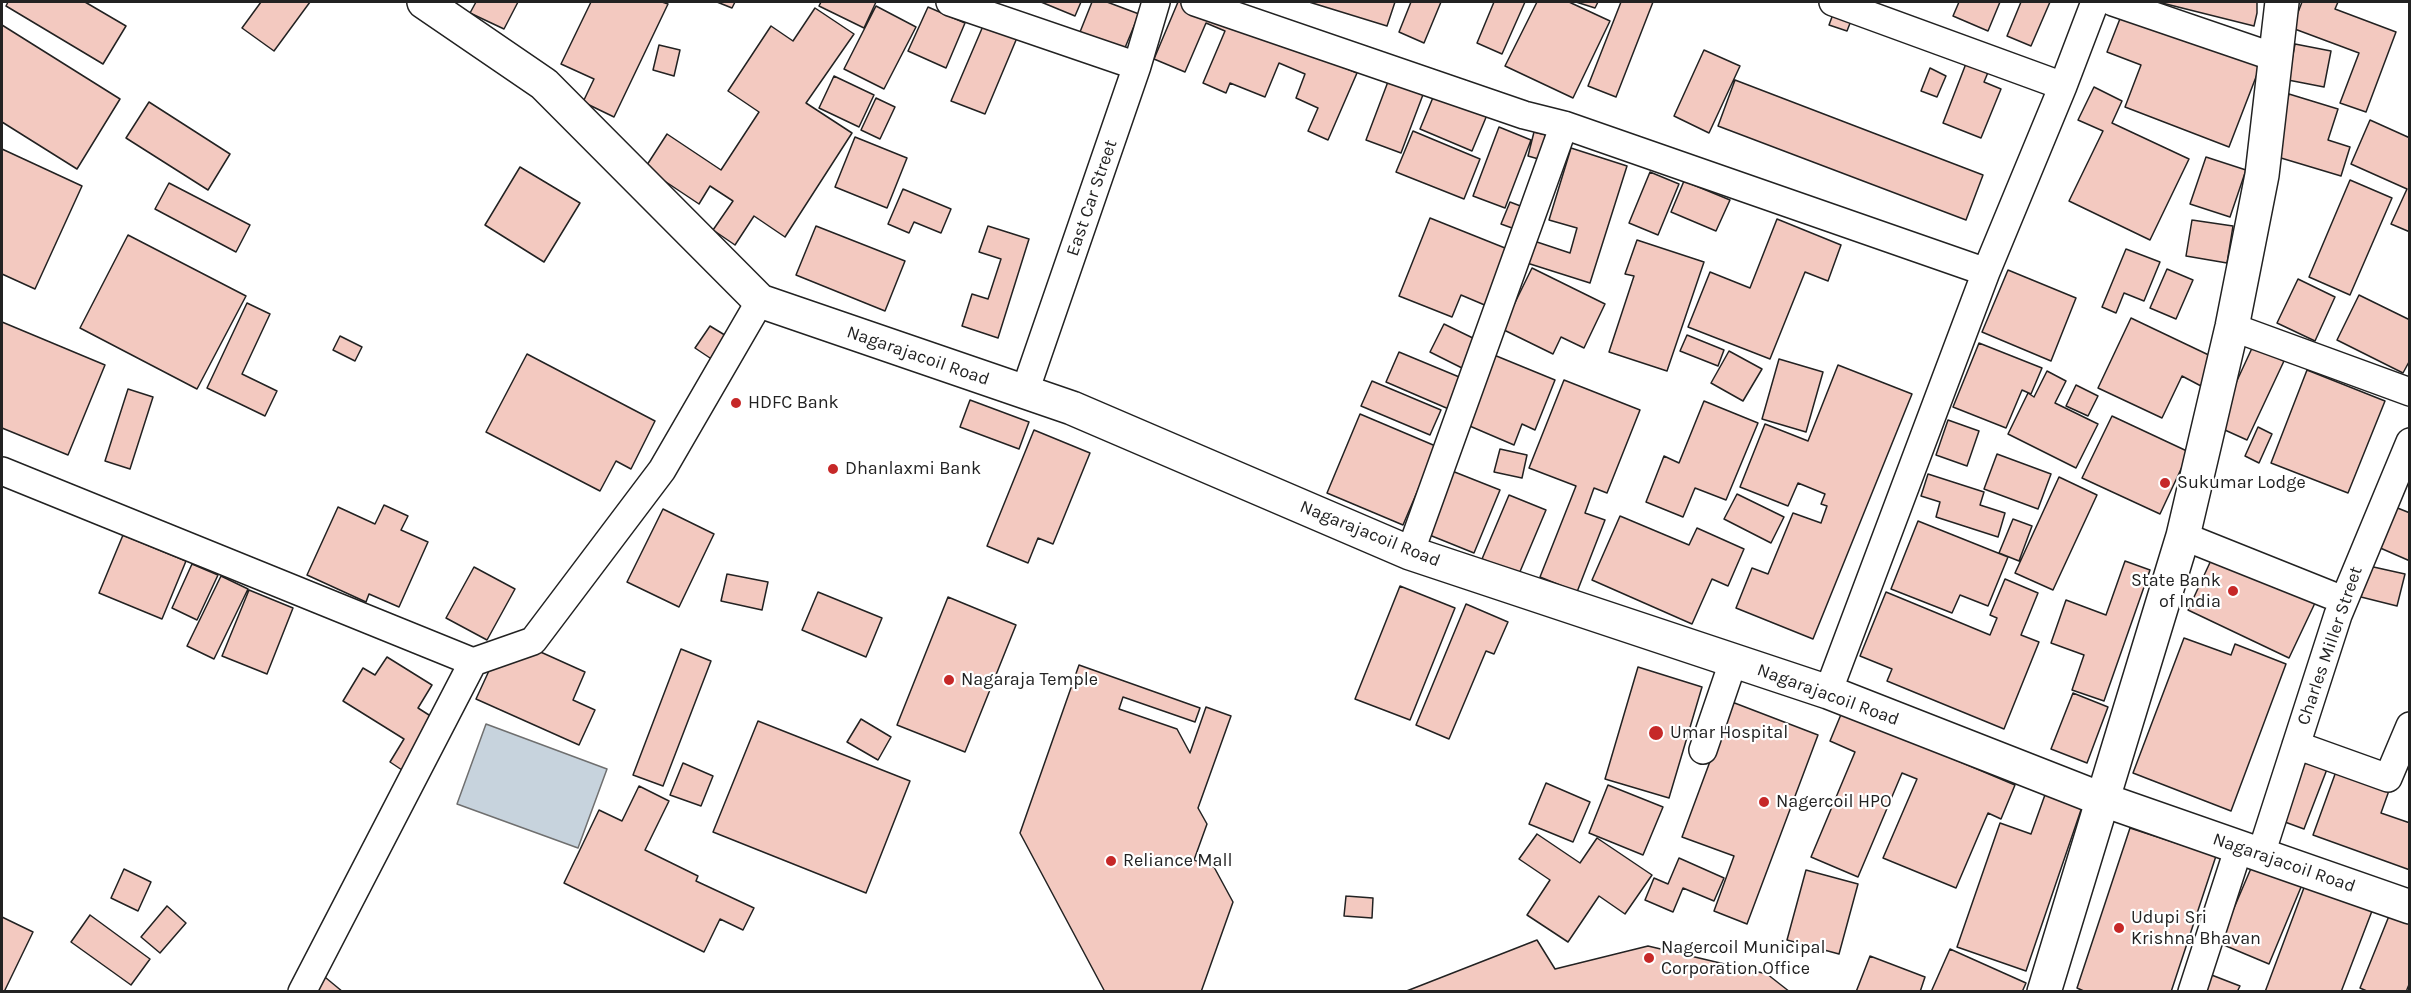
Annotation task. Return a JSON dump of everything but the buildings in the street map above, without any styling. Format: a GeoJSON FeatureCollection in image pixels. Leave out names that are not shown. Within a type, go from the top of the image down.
{"type":"FeatureCollection","features":[{"type":"Feature","properties":{"kind":"street","name":"Nagarajacoil Road"},"geometry":{"type":"LineString","coordinates":[[424,2],[544,84],[760,301],[1024,394],[1072,408],[1410,553],[1828,692],[2101,799],[2409,907]]}},
{"type":"Feature","properties":{"kind":"street"},"geometry":{"type":"LineString","coordinates":[[950,2],[1137,66]]}},
{"type":"Feature","properties":{"kind":"street","name":"East Car Street"},"geometry":{"type":"LineString","coordinates":[[1024,394],[1137,66],[1156,2]]}},
{"type":"Feature","properties":{"kind":"street"},"geometry":{"type":"LineString","coordinates":[[1195,2],[1524,115],[1564,125],[1986,272]]}},
{"type":"Feature","properties":{"kind":"street"},"geometry":{"type":"LineString","coordinates":[[1833,2],[2063,86]]}},
{"type":"Feature","properties":{"kind":"street"},"geometry":{"type":"LineString","coordinates":[[1828,692],[1986,272],[2095,2]]}},
{"type":"Feature","properties":{"kind":"street"},"geometry":{"type":"LineString","coordinates":[[2113,2],[2274,57]]}},
{"type":"Feature","properties":{"kind":"street"},"geometry":{"type":"LineString","coordinates":[[2044,992],[2101,799],[2183,537],[2232,327],[2262,175],[2282,2]]}},
{"type":"Feature","properties":{"kind":"street"},"geometry":{"type":"LineString","coordinates":[[1410,553],[1564,125]]}},
{"type":"Feature","properties":{"kind":"street"},"geometry":{"type":"LineString","coordinates":[[2,471],[473,662],[533,641],[662,470],[760,301]]}},
{"type":"Feature","properties":{"kind":"street"},"geometry":{"type":"LineString","coordinates":[[2232,327],[2409,393]]}},
{"type":"Feature","properties":{"kind":"street","name":"Charles Miller Street"},"geometry":{"type":"LineString","coordinates":[[2192,992],[2296,745],[2343,600],[2404,475],[2409,442]]}},
{"type":"Feature","properties":{"kind":"street"},"geometry":{"type":"LineString","coordinates":[[2183,537],[2343,600]]}},
{"type":"Feature","properties":{"kind":"street"},"geometry":{"type":"LineString","coordinates":[[302,992],[473,662]]}},
{"type":"Feature","properties":{"kind":"street"},"geometry":{"type":"LineString","coordinates":[[1703,750],[1733,662]]}},
{"type":"Feature","properties":{"kind":"street"},"geometry":{"type":"LineString","coordinates":[[2296,745],[2388,778],[2409,726]]}},
{"type":"Feature","properties":{"kind":"shaded area"},"geometry":{"type":"Polygon","coordinates":[[[486,724],[607,769],[578,848],[457,804],[486,724]]]}},
{"type":"Feature","properties":{"kind":"place","name":"HDFC Bank"},"geometry":{"type":"Point","coordinates":[736,403]}},
{"type":"Feature","properties":{"kind":"place","name":"Dhanlaxmi Bank"},"geometry":{"type":"Point","coordinates":[833,469]}},
{"type":"Feature","properties":{"kind":"place","name":"Sukumar Lodge"},"geometry":{"type":"Point","coordinates":[2165,483]}},
{"type":"Feature","properties":{"kind":"place","name":"State Bank of India"},"geometry":{"type":"Point","coordinates":[2233,591]}},
{"type":"Feature","properties":{"kind":"place","name":"Nagaraja Temple"},"geometry":{"type":"Point","coordinates":[949,680]}},
{"type":"Feature","properties":{"kind":"place","name":"Umar Hospital"},"geometry":{"type":"Point","coordinates":[1656,733]}},
{"type":"Feature","properties":{"kind":"place","name":"Nagercoil HPO"},"geometry":{"type":"Point","coordinates":[1764,802]}},
{"type":"Feature","properties":{"kind":"place","name":"Reliance Mall"},"geometry":{"type":"Point","coordinates":[1111,861]}},
{"type":"Feature","properties":{"kind":"place","name":"Udupi Sri Krishna Bhavan"},"geometry":{"type":"Point","coordinates":[2119,928]}},
{"type":"Feature","properties":{"kind":"place","name":"Nagercoil Municipal Corporation Office"},"geometry":{"type":"Point","coordinates":[1649,958]}}]}
